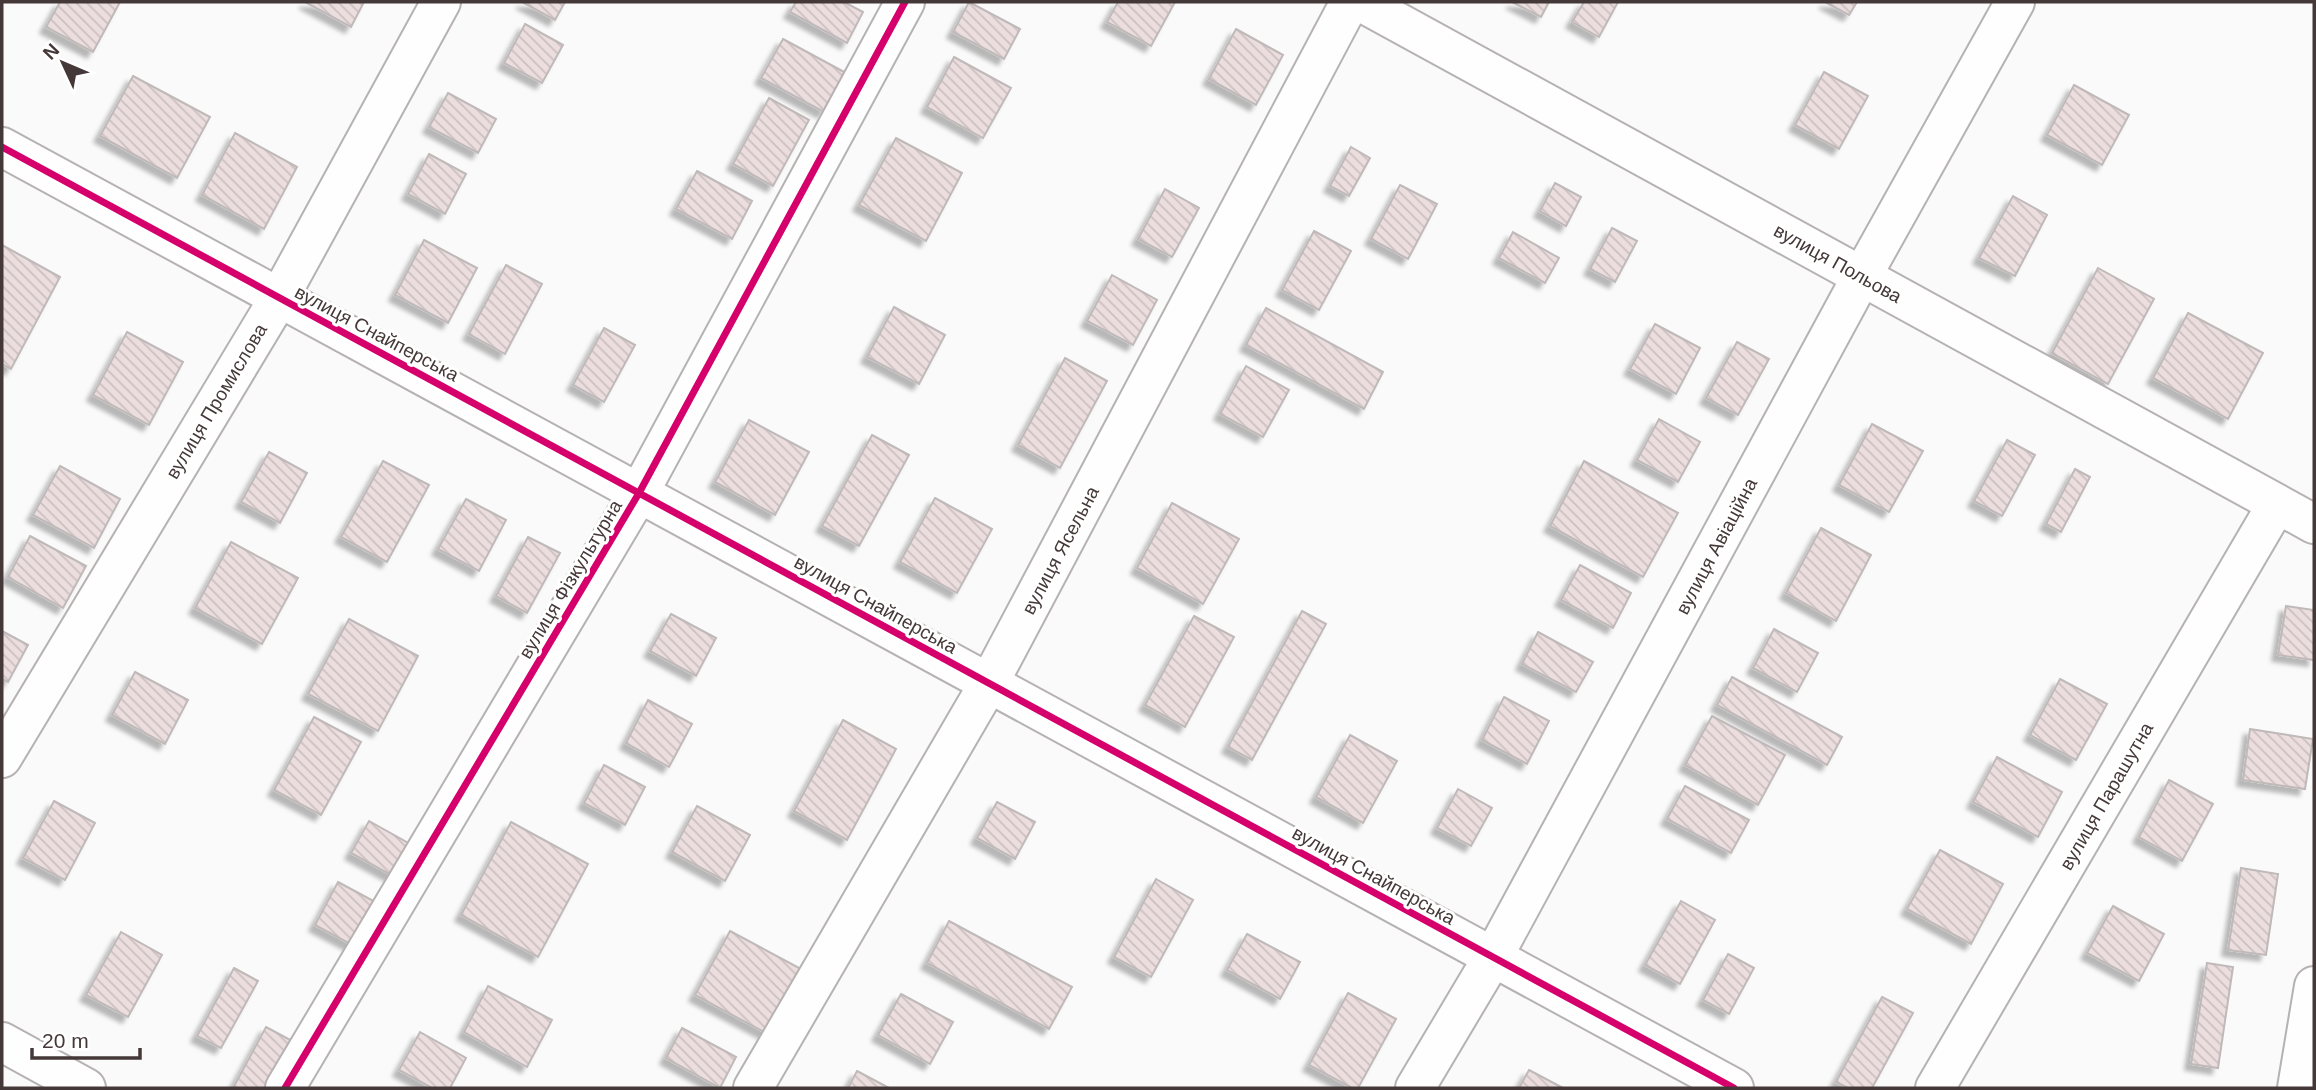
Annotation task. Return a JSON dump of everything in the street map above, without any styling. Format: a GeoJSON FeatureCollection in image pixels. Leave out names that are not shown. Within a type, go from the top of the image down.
{"type":"FeatureCollection","features":[{"type":"Feature","properties":{"kind":"street","name":"вулиця Промислова"},"geometry":{"type":"LineString","coordinates":[[2,758],[279,298],[441,2]]}},
{"type":"Feature","properties":{"kind":"street","name":"вулиця Фізкультурна"},"geometry":{"type":"LineString","coordinates":[[285,1088],[639,494],[905,2]]}},
{"type":"Feature","properties":{"kind":"street","name":"вулиця Ясельна"},"geometry":{"type":"LineString","coordinates":[[753,1088],[989,683],[1350,2]]}},
{"type":"Feature","properties":{"kind":"street","name":"вулиця Польова"},"geometry":{"type":"LineString","coordinates":[[1361,2],[2314,524]]}},
{"type":"Feature","properties":{"kind":"street","name":"вулиця Авіаційна"},"geometry":{"type":"LineString","coordinates":[[1415,1088],[1493,957],[1862,276],[2015,2]]}},
{"type":"Feature","properties":{"kind":"street","name":"вулиця Снайперська"},"geometry":{"type":"LineString","coordinates":[[2,147],[1734,1088]]}},
{"type":"Feature","properties":{"kind":"street","name":"вулиця Парашутна"},"geometry":{"type":"LineString","coordinates":[[1935,1088],[2277,504]]}},
{"type":"Feature","properties":{"kind":"street"},"geometry":{"type":"LineString","coordinates":[[2297,1088],[2314,986]]}},
{"type":"Feature","properties":{"kind":"street"},"geometry":{"type":"LineString","coordinates":[[2,1042],[86,1088]]}},
{"type":"Feature","properties":{"kind":"building"},"geometry":{"type":"Polygon","coordinates":[[[60,2],[120,2],[93,52],[46,27],[60,2]]]}},
{"type":"Feature","properties":{"kind":"building"},"geometry":{"type":"Polygon","coordinates":[[[305,2],[364,2],[351,27],[305,2]]]}},
{"type":"Feature","properties":{"kind":"building"},"geometry":{"type":"Polygon","coordinates":[[[522,2],[565,2],[555,20],[522,2]]]}},
{"type":"Feature","properties":{"kind":"building"},"geometry":{"type":"Polygon","coordinates":[[[796,2],[844,2],[863,12],[847,43],[790,12],[796,2]]]}},
{"type":"Feature","properties":{"kind":"building"},"geometry":{"type":"Polygon","coordinates":[[[969,2],[1020,29],[1004,59],[953,32],[969,2]]]}},
{"type":"Feature","properties":{"kind":"building"},"geometry":{"type":"Polygon","coordinates":[[[1118,2],[1175,2],[1151,46],[1107,22],[1118,2]]]}},
{"type":"Feature","properties":{"kind":"building"},"geometry":{"type":"Polygon","coordinates":[[[1512,2],[1549,2],[1541,17],[1512,2]]]}},
{"type":"Feature","properties":{"kind":"building"},"geometry":{"type":"Polygon","coordinates":[[[1584,2],[1618,2],[1599,37],[1572,22],[1584,2]]]}},
{"type":"Feature","properties":{"kind":"building"},"geometry":{"type":"Polygon","coordinates":[[[1825,2],[1857,2],[1849,15],[1825,2]]]}},
{"type":"Feature","properties":{"kind":"building"},"geometry":{"type":"Polygon","coordinates":[[[525,24],[563,45],[542,83],[504,63],[525,24]]]}},
{"type":"Feature","properties":{"kind":"building"},"geometry":{"type":"Polygon","coordinates":[[[1236,29],[1283,55],[1256,105],[1209,79],[1236,29]]]}},
{"type":"Feature","properties":{"kind":"building"},"geometry":{"type":"Polygon","coordinates":[[[783,39],[846,73],[824,112],[761,78],[783,39]]]}},
{"type":"Feature","properties":{"kind":"building"},"geometry":{"type":"Polygon","coordinates":[[[954,57],[1011,88],[983,138],[927,107],[954,57]]]}},
{"type":"Feature","properties":{"kind":"building"},"geometry":{"type":"Polygon","coordinates":[[[1824,72],[1868,96],[1839,149],[1795,125],[1824,72]]]}},
{"type":"Feature","properties":{"kind":"building"},"geometry":{"type":"Polygon","coordinates":[[[133,76],[210,117],[177,178],[100,136],[133,76]]]}},
{"type":"Feature","properties":{"kind":"building"},"geometry":{"type":"Polygon","coordinates":[[[2074,85],[2129,115],[2102,165],[2047,135],[2074,85]]]}},
{"type":"Feature","properties":{"kind":"building"},"geometry":{"type":"Polygon","coordinates":[[[448,93],[496,119],[478,153],[429,127],[448,93]]]}},
{"type":"Feature","properties":{"kind":"building"},"geometry":{"type":"Polygon","coordinates":[[[769,98],[809,120],[773,186],[733,164],[769,98]]]}},
{"type":"Feature","properties":{"kind":"building"},"geometry":{"type":"Polygon","coordinates":[[[235,133],[297,167],[264,229],[202,195],[235,133]]]}},
{"type":"Feature","properties":{"kind":"building"},"geometry":{"type":"Polygon","coordinates":[[[896,138],[962,173],[926,241],[859,205],[896,138]]]}},
{"type":"Feature","properties":{"kind":"building"},"geometry":{"type":"Polygon","coordinates":[[[1351,147],[1370,158],[1349,196],[1330,186],[1351,147]]]}},
{"type":"Feature","properties":{"kind":"building"},"geometry":{"type":"Polygon","coordinates":[[[429,154],[466,174],[445,214],[408,194],[429,154]]]}},
{"type":"Feature","properties":{"kind":"building"},"geometry":{"type":"Polygon","coordinates":[[[697,171],[752,201],[732,239],[676,209],[697,171]]]}},
{"type":"Feature","properties":{"kind":"building"},"geometry":{"type":"Polygon","coordinates":[[[1555,183],[1581,197],[1566,226],[1540,211],[1555,183]]]}},
{"type":"Feature","properties":{"kind":"building"},"geometry":{"type":"Polygon","coordinates":[[[1400,185],[1437,204],[1408,259],[1371,239],[1400,185]]]}},
{"type":"Feature","properties":{"kind":"building"},"geometry":{"type":"Polygon","coordinates":[[[1165,189],[1199,208],[1172,257],[1138,239],[1165,189]]]}},
{"type":"Feature","properties":{"kind":"building"},"geometry":{"type":"Polygon","coordinates":[[[2013,196],[2047,215],[2015,276],[1979,258],[2013,196]]]}},
{"type":"Feature","properties":{"kind":"building"},"geometry":{"type":"Polygon","coordinates":[[[1612,228],[1637,241],[1615,282],[1590,269],[1612,228]]]}},
{"type":"Feature","properties":{"kind":"building"},"geometry":{"type":"Polygon","coordinates":[[[1314,231],[1351,251],[1319,310],[1282,290],[1314,231]]]}},
{"type":"Feature","properties":{"kind":"building"},"geometry":{"type":"Polygon","coordinates":[[[1513,232],[1559,258],[1545,283],[1499,258],[1513,232]]]}},
{"type":"Feature","properties":{"kind":"building"},"geometry":{"type":"Polygon","coordinates":[[[424,240],[477,268],[448,323],[395,295],[424,240]]]}},
{"type":"Feature","properties":{"kind":"building"},"geometry":{"type":"Polygon","coordinates":[[[2,245],[60,277],[11,369],[2,364],[2,245]]]}},
{"type":"Feature","properties":{"kind":"building"},"geometry":{"type":"Polygon","coordinates":[[[506,265],[542,284],[505,354],[469,334],[506,265]]]}},
{"type":"Feature","properties":{"kind":"building"},"geometry":{"type":"Polygon","coordinates":[[[2098,268],[2154,299],[2108,384],[2052,353],[2098,268]]]}},
{"type":"Feature","properties":{"kind":"building"},"geometry":{"type":"Polygon","coordinates":[[[1112,275],[1157,300],[1133,345],[1087,321],[1112,275]]]}},
{"type":"Feature","properties":{"kind":"building"},"geometry":{"type":"Polygon","coordinates":[[[894,307],[945,335],[919,384],[867,357],[894,307]]]}},
{"type":"Feature","properties":{"kind":"building"},"geometry":{"type":"Polygon","coordinates":[[[1266,308],[1383,372],[1364,409],[1246,345],[1266,308]]]}},
{"type":"Feature","properties":{"kind":"building"},"geometry":{"type":"Polygon","coordinates":[[[2188,313],[2263,353],[2228,419],[2153,378],[2188,313]]]}},
{"type":"Feature","properties":{"kind":"building"},"geometry":{"type":"Polygon","coordinates":[[[1655,324],[1700,348],[1676,394],[1630,369],[1655,324]]]}},
{"type":"Feature","properties":{"kind":"building"},"geometry":{"type":"Polygon","coordinates":[[[604,328],[635,345],[604,402],[573,385],[604,328]]]}},
{"type":"Feature","properties":{"kind":"building"},"geometry":{"type":"Polygon","coordinates":[[[127,332],[183,362],[149,425],[93,395],[127,332]]]}},
{"type":"Feature","properties":{"kind":"building"},"geometry":{"type":"Polygon","coordinates":[[[1737,342],[1769,359],[1738,415],[1706,398],[1737,342]]]}},
{"type":"Feature","properties":{"kind":"building"},"geometry":{"type":"Polygon","coordinates":[[[1065,358],[1107,381],[1060,468],[1018,445],[1065,358]]]}},
{"type":"Feature","properties":{"kind":"building"},"geometry":{"type":"Polygon","coordinates":[[[1246,366],[1289,390],[1263,437],[1220,414],[1246,366]]]}},
{"type":"Feature","properties":{"kind":"building"},"geometry":{"type":"Polygon","coordinates":[[[1659,419],[1700,442],[1678,482],[1637,460],[1659,419]]]}},
{"type":"Feature","properties":{"kind":"building"},"geometry":{"type":"Polygon","coordinates":[[[749,420],[809,452],[775,515],[715,482],[749,420]]]}},
{"type":"Feature","properties":{"kind":"building"},"geometry":{"type":"Polygon","coordinates":[[[1872,424],[1923,451],[1889,512],[1839,485],[1872,424]]]}},
{"type":"Feature","properties":{"kind":"building"},"geometry":{"type":"Polygon","coordinates":[[[872,435],[909,455],[859,546],[822,526],[872,435]]]}},
{"type":"Feature","properties":{"kind":"building"},"geometry":{"type":"Polygon","coordinates":[[[2007,440],[2035,455],[2002,516],[1974,501],[2007,440]]]}},
{"type":"Feature","properties":{"kind":"building"},"geometry":{"type":"Polygon","coordinates":[[[269,452],[307,473],[280,523],[241,502],[269,452]]]}},
{"type":"Feature","properties":{"kind":"building"},"geometry":{"type":"Polygon","coordinates":[[[383,461],[429,485],[387,562],[341,537],[383,461]]]}},
{"type":"Feature","properties":{"kind":"building"},"geometry":{"type":"Polygon","coordinates":[[[1584,461],[1678,513],[1643,577],[1550,526],[1584,461]]]}},
{"type":"Feature","properties":{"kind":"building"},"geometry":{"type":"Polygon","coordinates":[[[60,466],[120,499],[94,548],[33,515],[60,466]]]}},
{"type":"Feature","properties":{"kind":"building"},"geometry":{"type":"Polygon","coordinates":[[[2075,469],[2090,477],[2061,532],[2046,524],[2075,469]]]}},
{"type":"Feature","properties":{"kind":"building"},"geometry":{"type":"Polygon","coordinates":[[[935,498],[992,529],[957,593],[900,562],[935,498]]]}},
{"type":"Feature","properties":{"kind":"building"},"geometry":{"type":"Polygon","coordinates":[[[466,499],[506,520],[479,571],[438,549],[466,499]]]}},
{"type":"Feature","properties":{"kind":"building"},"geometry":{"type":"Polygon","coordinates":[[[1172,503],[1239,539],[1203,604],[1137,568],[1172,503]]]}},
{"type":"Feature","properties":{"kind":"building"},"geometry":{"type":"Polygon","coordinates":[[[1821,528],[1871,555],[1836,621],[1786,593],[1821,528]]]}},
{"type":"Feature","properties":{"kind":"building"},"geometry":{"type":"Polygon","coordinates":[[[30,536],[86,566],[63,608],[8,577],[30,536]]]}},
{"type":"Feature","properties":{"kind":"building"},"geometry":{"type":"Polygon","coordinates":[[[528,537],[560,553],[527,613],[496,596],[528,537]]]}},
{"type":"Feature","properties":{"kind":"building"},"geometry":{"type":"Polygon","coordinates":[[[231,542],[298,578],[262,644],[195,608],[231,542]]]}},
{"type":"Feature","properties":{"kind":"building"},"geometry":{"type":"Polygon","coordinates":[[[1580,565],[1631,593],[1613,628],[1561,600],[1580,565]]]}},
{"type":"Feature","properties":{"kind":"building"},"geometry":{"type":"Polygon","coordinates":[[[2286,606],[2314,610],[2314,660],[2278,655],[2286,606]]]}},
{"type":"Feature","properties":{"kind":"building"},"geometry":{"type":"Polygon","coordinates":[[[1302,611],[1326,624],[1252,760],[1228,747],[1302,611]]]}},
{"type":"Feature","properties":{"kind":"building"},"geometry":{"type":"Polygon","coordinates":[[[671,614],[716,638],[696,676],[650,651],[671,614]]]}},
{"type":"Feature","properties":{"kind":"building"},"geometry":{"type":"Polygon","coordinates":[[[1194,616],[1234,637],[1185,727],[1145,705],[1194,616]]]}},
{"type":"Feature","properties":{"kind":"building"},"geometry":{"type":"Polygon","coordinates":[[[349,619],[418,656],[378,731],[308,694],[349,619]]]}},
{"type":"Feature","properties":{"kind":"building"},"geometry":{"type":"Polygon","coordinates":[[[1774,629],[1818,653],[1797,692],[1753,668],[1774,629]]]}},
{"type":"Feature","properties":{"kind":"building"},"geometry":{"type":"Polygon","coordinates":[[[2,631],[28,645],[8,682],[2,679],[2,631]]]}},
{"type":"Feature","properties":{"kind":"building"},"geometry":{"type":"Polygon","coordinates":[[[1538,632],[1593,662],[1576,692],[1522,664],[1538,632]]]}},
{"type":"Feature","properties":{"kind":"building"},"geometry":{"type":"Polygon","coordinates":[[[135,672],[188,700],[165,744],[112,715],[135,672]]]}},
{"type":"Feature","properties":{"kind":"building"},"geometry":{"type":"Polygon","coordinates":[[[1732,677],[1842,737],[1827,765],[1717,705],[1732,677]]]}},
{"type":"Feature","properties":{"kind":"building"},"geometry":{"type":"Polygon","coordinates":[[[2060,679],[2107,704],[2076,760],[2030,735],[2060,679]]]}},
{"type":"Feature","properties":{"kind":"building"},"geometry":{"type":"Polygon","coordinates":[[[1504,697],[1549,721],[1527,764],[1482,740],[1504,697]]]}},
{"type":"Feature","properties":{"kind":"building"},"geometry":{"type":"Polygon","coordinates":[[[648,700],[692,724],[669,767],[626,743],[648,700]]]}},
{"type":"Feature","properties":{"kind":"building"},"geometry":{"type":"Polygon","coordinates":[[[1712,716],[1785,755],[1758,805],[1685,765],[1712,716]]]}},
{"type":"Feature","properties":{"kind":"building"},"geometry":{"type":"Polygon","coordinates":[[[314,717],[361,742],[321,815],[274,790],[314,717]]]}},
{"type":"Feature","properties":{"kind":"building"},"geometry":{"type":"Polygon","coordinates":[[[843,720],[896,749],[847,840],[794,811],[843,720]]]}},
{"type":"Feature","properties":{"kind":"building"},"geometry":{"type":"Polygon","coordinates":[[[2250,729],[2313,739],[2305,789],[2243,780],[2250,729]]]}},
{"type":"Feature","properties":{"kind":"building"},"geometry":{"type":"Polygon","coordinates":[[[1350,735],[1397,761],[1363,823],[1316,797],[1350,735]]]}},
{"type":"Feature","properties":{"kind":"building"},"geometry":{"type":"Polygon","coordinates":[[[1997,757],[2062,792],[2038,837],[1973,802],[1997,757]]]}},
{"type":"Feature","properties":{"kind":"building"},"geometry":{"type":"Polygon","coordinates":[[[604,765],[645,787],[625,825],[584,803],[604,765]]]}},
{"type":"Feature","properties":{"kind":"building"},"geometry":{"type":"Polygon","coordinates":[[[2169,780],[2213,804],[2182,861],[2139,837],[2169,780]]]}},
{"type":"Feature","properties":{"kind":"building"},"geometry":{"type":"Polygon","coordinates":[[[1685,786],[1749,820],[1731,853],[1667,819],[1685,786]]]}},
{"type":"Feature","properties":{"kind":"building"},"geometry":{"type":"Polygon","coordinates":[[[1458,789],[1492,808],[1471,846],[1437,828],[1458,789]]]}},
{"type":"Feature","properties":{"kind":"building"},"geometry":{"type":"Polygon","coordinates":[[[54,801],[95,823],[65,880],[23,858],[54,801]]]}},
{"type":"Feature","properties":{"kind":"building"},"geometry":{"type":"Polygon","coordinates":[[[997,802],[1035,822],[1015,859],[977,838],[997,802]]]}},
{"type":"Feature","properties":{"kind":"building"},"geometry":{"type":"Polygon","coordinates":[[[697,806],[750,835],[725,881],[672,852],[697,806]]]}},
{"type":"Feature","properties":{"kind":"building"},"geometry":{"type":"Polygon","coordinates":[[[369,821],[419,849],[402,881],[351,853],[369,821]]]}},
{"type":"Feature","properties":{"kind":"building"},"geometry":{"type":"Polygon","coordinates":[[[511,822],[588,864],[538,957],[461,915],[511,822]]]}},
{"type":"Feature","properties":{"kind":"building"},"geometry":{"type":"Polygon","coordinates":[[[1940,850],[2003,884],[1971,944],[1907,909],[1940,850]]]}},
{"type":"Feature","properties":{"kind":"building"},"geometry":{"type":"Polygon","coordinates":[[[2241,868],[2278,874],[2266,955],[2228,950],[2241,868]]]}},
{"type":"Feature","properties":{"kind":"building"},"geometry":{"type":"Polygon","coordinates":[[[1156,879],[1193,900],[1151,977],[1114,957],[1156,879]]]}},
{"type":"Feature","properties":{"kind":"building"},"geometry":{"type":"Polygon","coordinates":[[[338,882],[392,911],[369,954],[315,925],[338,882]]]}},
{"type":"Feature","properties":{"kind":"building"},"geometry":{"type":"Polygon","coordinates":[[[1681,901],[1715,920],[1680,984],[1645,965],[1681,901]]]}},
{"type":"Feature","properties":{"kind":"building"},"geometry":{"type":"Polygon","coordinates":[[[2113,906],[2164,934],[2139,981],[2087,953],[2113,906]]]}},
{"type":"Feature","properties":{"kind":"building"},"geometry":{"type":"Polygon","coordinates":[[[949,921],[1072,987],[1049,1029],[927,963],[949,921]]]}},
{"type":"Feature","properties":{"kind":"building"},"geometry":{"type":"Polygon","coordinates":[[[730,931],[814,976],[779,1040],[695,995],[730,931]]]}},
{"type":"Feature","properties":{"kind":"building"},"geometry":{"type":"Polygon","coordinates":[[[121,932],[162,955],[128,1017],[86,995],[121,932]]]}},
{"type":"Feature","properties":{"kind":"building"},"geometry":{"type":"Polygon","coordinates":[[[1247,934],[1300,962],[1280,999],[1227,970],[1247,934]]]}},
{"type":"Feature","properties":{"kind":"building"},"geometry":{"type":"Polygon","coordinates":[[[1728,954],[1754,968],[1729,1014],[1703,1000],[1728,954]]]}},
{"type":"Feature","properties":{"kind":"building"},"geometry":{"type":"Polygon","coordinates":[[[2207,963],[2233,967],[2218,1068],[2191,1064],[2207,963]]]}},
{"type":"Feature","properties":{"kind":"building"},"geometry":{"type":"Polygon","coordinates":[[[234,968],[258,981],[221,1048],[197,1036],[234,968]]]}},
{"type":"Feature","properties":{"kind":"building"},"geometry":{"type":"Polygon","coordinates":[[[488,986],[552,1020],[527,1067],[464,1032],[488,986]]]}},
{"type":"Feature","properties":{"kind":"building"},"geometry":{"type":"Polygon","coordinates":[[[1348,993],[1396,1019],[1358,1088],[1352,1088],[1309,1065],[1348,993]]]}},
{"type":"Feature","properties":{"kind":"building"},"geometry":{"type":"Polygon","coordinates":[[[901,994],[953,1022],[930,1064],[878,1035],[901,994]]]}},
{"type":"Feature","properties":{"kind":"building"},"geometry":{"type":"Polygon","coordinates":[[[1882,997],[1913,1013],[1872,1088],[1848,1088],[1836,1082],[1882,997]]]}},
{"type":"Feature","properties":{"kind":"building"},"geometry":{"type":"Polygon","coordinates":[[[266,1027],[294,1042],[269,1088],[233,1088],[266,1027]]]}},
{"type":"Feature","properties":{"kind":"building"},"geometry":{"type":"Polygon","coordinates":[[[682,1028],[736,1057],[720,1088],[666,1058],[682,1028]]]}},
{"type":"Feature","properties":{"kind":"building"},"geometry":{"type":"Polygon","coordinates":[[[420,1032],[466,1058],[450,1088],[432,1088],[399,1070],[420,1032]]]}},
{"type":"Feature","properties":{"kind":"building"},"geometry":{"type":"Polygon","coordinates":[[[1529,1070],[1563,1088],[1519,1088],[1529,1070]]]}},
{"type":"Feature","properties":{"kind":"building"},"geometry":{"type":"Polygon","coordinates":[[[857,1071],[889,1088],[848,1088],[857,1071]]]}},
{"type":"Feature","properties":{"kind":"cycle path"},"geometry":{"type":"LineString","coordinates":[[285,1088],[639,493],[905,2]]}},
{"type":"Feature","properties":{"kind":"cycle path"},"geometry":{"type":"LineString","coordinates":[[2,147],[1734,1088]]}}]}
